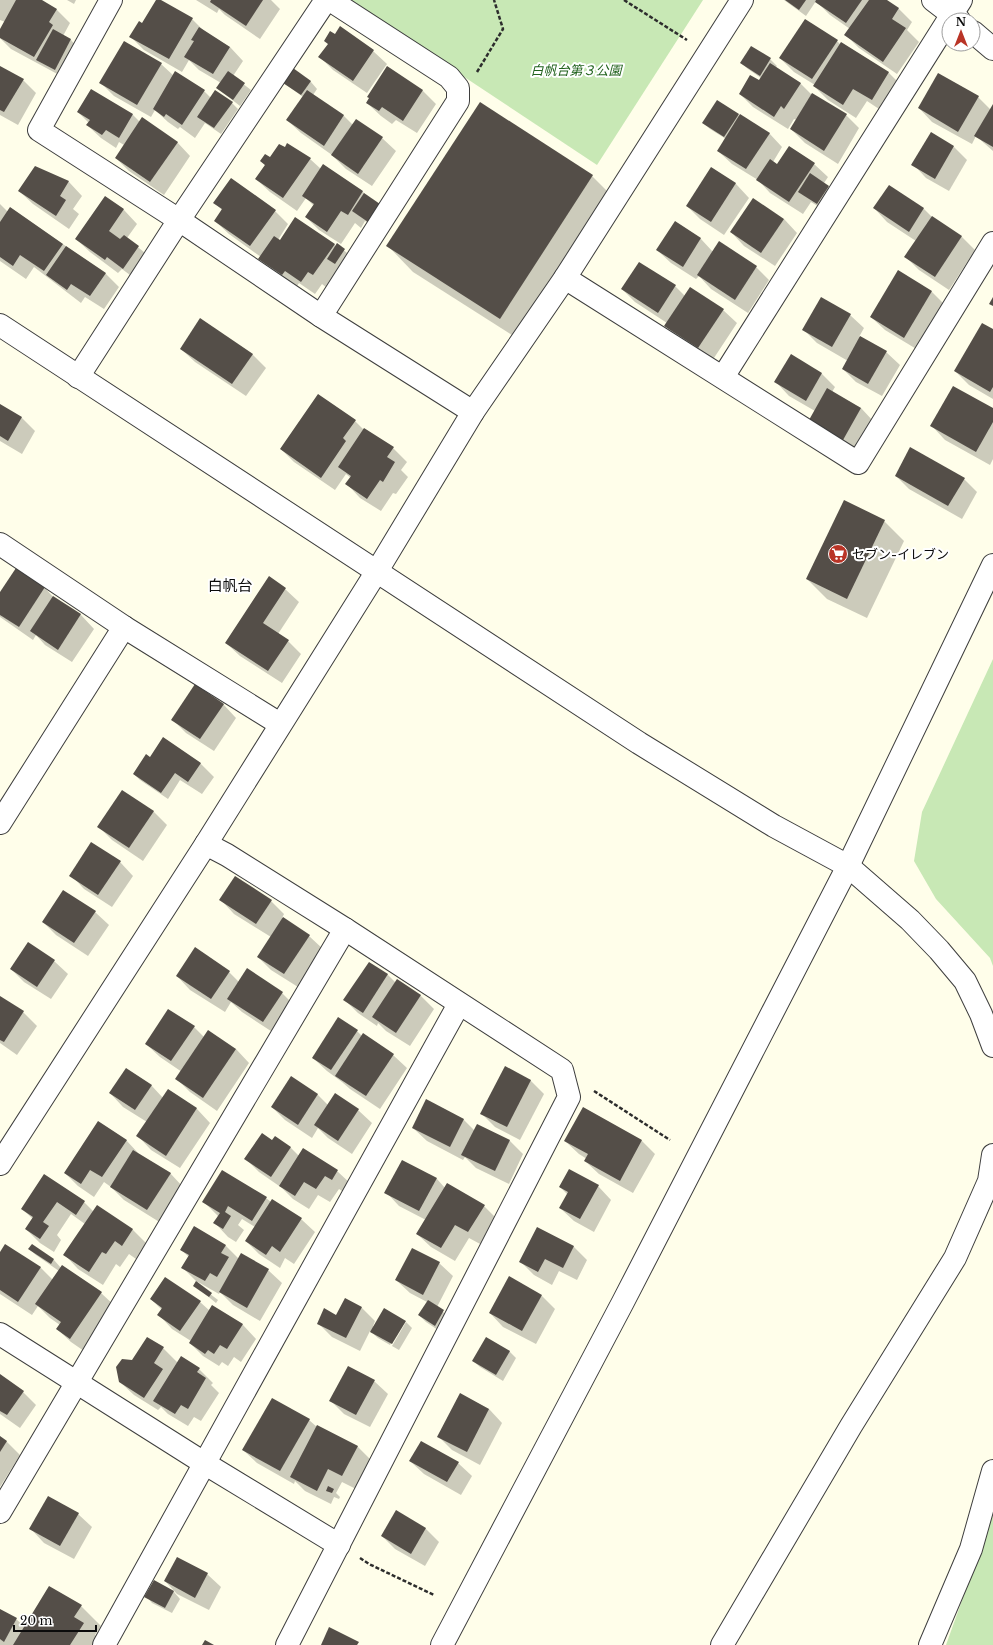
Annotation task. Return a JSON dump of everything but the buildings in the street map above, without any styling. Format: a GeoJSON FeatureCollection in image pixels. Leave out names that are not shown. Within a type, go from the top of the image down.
{"type":"FeatureCollection","features":[{"type":"Feature","properties":{"kind":"street"},"geometry":{"type":"LineString","coordinates":[[111,0],[39,130],[180,220],[321,316],[473,412]]}},
{"type":"Feature","properties":{"kind":"street"},"geometry":{"type":"LineString","coordinates":[[78,377],[326,0]]}},
{"type":"Feature","properties":{"kind":"street"},"geometry":{"type":"LineString","coordinates":[[321,316],[458,101],[458,88],[449,77],[330,0]]}},
{"type":"Feature","properties":{"kind":"street"},"geometry":{"type":"LineString","coordinates":[[2,1156],[206,844],[377,571],[473,412],[565,278],[742,0]]}},
{"type":"Feature","properties":{"kind":"street"},"geometry":{"type":"LineString","coordinates":[[723,377],[958,11],[933,0]]}},
{"type":"Feature","properties":{"kind":"street"},"geometry":{"type":"LineString","coordinates":[[981,39],[993,49]]}},
{"type":"Feature","properties":{"kind":"street"},"geometry":{"type":"LineString","coordinates":[[565,278],[858,463],[993,243]]}},
{"type":"Feature","properties":{"kind":"street"},"geometry":{"type":"LineString","coordinates":[[0,325],[639,743],[774,826],[848,866],[910,920],[939,950],[965,981],[981,1014],[993,1046]]}},
{"type":"Feature","properties":{"kind":"street"},"geometry":{"type":"LineString","coordinates":[[0,544],[124,627],[280,724]]}},
{"type":"Feature","properties":{"kind":"street"},"geometry":{"type":"LineString","coordinates":[[442,1645],[623,1302],[848,866],[993,565]]}},
{"type":"Feature","properties":{"kind":"street"},"geometry":{"type":"LineString","coordinates":[[0,823],[124,627]]}},
{"type":"Feature","properties":{"kind":"street"},"geometry":{"type":"LineString","coordinates":[[206,844],[227,854],[562,1070],[569,1097],[287,1645]]}},
{"type":"Feature","properties":{"kind":"street"},"geometry":{"type":"LineString","coordinates":[[0,1512],[345,929]]}},
{"type":"Feature","properties":{"kind":"street"},"geometry":{"type":"LineString","coordinates":[[104,1645],[459,1004]]}},
{"type":"Feature","properties":{"kind":"street"},"geometry":{"type":"LineString","coordinates":[[722,1645],[856,1419],[955,1258],[988,1181],[993,1155]]}},
{"type":"Feature","properties":{"kind":"street"},"geometry":{"type":"LineString","coordinates":[[0,1334],[204,1463],[339,1544]]}},
{"type":"Feature","properties":{"kind":"street"},"geometry":{"type":"LineString","coordinates":[[930,1645],[971,1549],[993,1471]]}},
{"type":"Feature","properties":{"kind":"path"},"geometry":{"type":"LineString","coordinates":[[458,88],[473,78],[503,29],[494,0]]}},
{"type":"Feature","properties":{"kind":"path"},"geometry":{"type":"LineString","coordinates":[[624,0],[708,53]]}},
{"type":"Feature","properties":{"kind":"path"},"geometry":{"type":"LineString","coordinates":[[567,1088],[589,1088],[670,1140]]}},
{"type":"Feature","properties":{"kind":"path"},"geometry":{"type":"LineString","coordinates":[[339,1544],[369,1564],[434,1595]]}},
{"type":"Feature","properties":{"kind":"green space","name":"白帆台第３公園"},"geometry":{"type":"Polygon","coordinates":[[[348,0],[703,0],[597,165],[348,0]]]}},
{"type":"Feature","properties":{"kind":"green space"},"geometry":{"type":"Polygon","coordinates":[[[993,659],[993,966],[990,958],[936,899],[914,861],[922,812],[993,659]]]}},
{"type":"Feature","properties":{"kind":"green space"},"geometry":{"type":"Polygon","coordinates":[[[993,1514],[993,1645],[946,1645],[993,1514]]]}},
{"type":"Feature","properties":{"kind":"place","name":"セブン-イレブン"},"geometry":{"type":"Point","coordinates":[838,554]}},
{"type":"Feature","properties":{"kind":"district","name":"白帆台"},"geometry":{"type":"Point","coordinates":[230,585]}}]}
